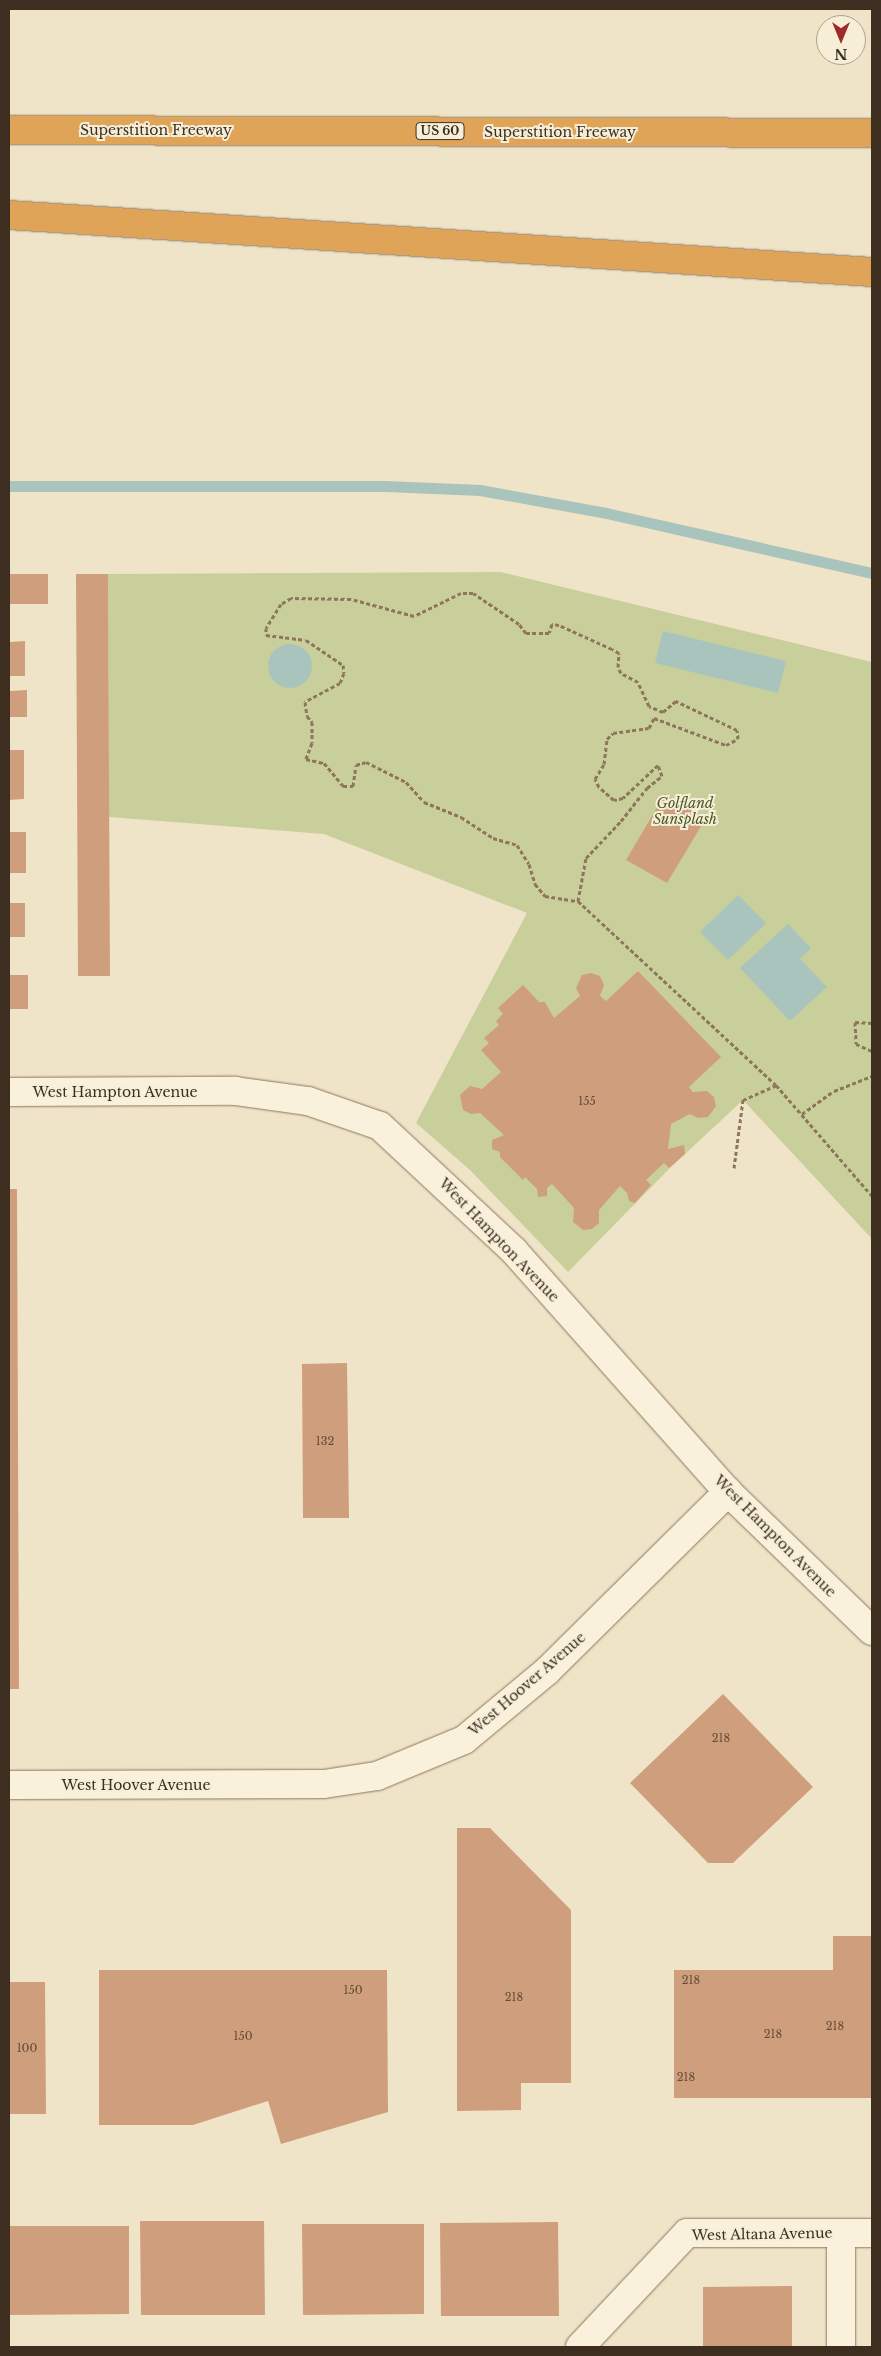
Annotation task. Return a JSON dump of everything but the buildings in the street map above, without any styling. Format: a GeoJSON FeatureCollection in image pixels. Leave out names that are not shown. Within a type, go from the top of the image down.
{"type":"FeatureCollection","features":[{"type":"Feature","properties":{"kind":"highway","name":"Superstition Freeway"},"geometry":{"type":"LineString","coordinates":[[9,130],[872,133]]}},
{"type":"Feature","properties":{"kind":"highway"},"geometry":{"type":"LineString","coordinates":[[9,215],[872,272]]}},
{"type":"Feature","properties":{"kind":"street","name":"West Hampton Avenue"},"geometry":{"type":"LineString","coordinates":[[9,1092],[235,1091],[308,1101],[380,1126],[514,1251],[728,1492],[872,1631]]}},
{"type":"Feature","properties":{"kind":"street","name":"West Hoover Avenue"},"geometry":{"type":"LineString","coordinates":[[9,1785],[324,1784],[377,1776],[464,1740],[547,1671],[728,1492]]}},
{"type":"Feature","properties":{"kind":"street","name":"West Altana Avenue"},"geometry":{"type":"LineString","coordinates":[[580,2347],[687,2233],[872,2233]]}},
{"type":"Feature","properties":{"kind":"street"},"geometry":{"type":"LineString","coordinates":[[841,2233],[841,2347]]}},
{"type":"Feature","properties":{"kind":"path"},"geometry":{"type":"LineString","coordinates":[[578,901],[586,858],[621,821],[647,788],[662,776],[658,765],[623,798],[614,800],[599,787],[596,779],[604,764],[607,739],[613,733],[649,728],[654,718],[726,745],[738,739],[737,730],[676,701],[663,712],[649,706],[638,682],[621,673],[618,667],[619,653],[612,648],[559,625],[552,624],[549,633],[526,633],[519,624],[473,593],[461,593],[414,616],[351,599],[291,598],[281,604],[266,628],[266,635],[306,640],[343,665],[344,673],[340,683],[305,702],[307,716],[312,722],[312,743],[306,759],[324,763],[343,786],[353,786],[356,765],[366,762],[406,782],[424,802],[461,817],[493,838],[517,845],[529,864],[535,884],[546,896],[578,901],[776,1085],[872,1196]]}},
{"type":"Feature","properties":{"kind":"path"},"geometry":{"type":"LineString","coordinates":[[872,1023],[855,1022],[856,1044],[872,1050]]}},
{"type":"Feature","properties":{"kind":"path"},"geometry":{"type":"LineString","coordinates":[[802,1114],[834,1091],[872,1076]]}},
{"type":"Feature","properties":{"kind":"path"},"geometry":{"type":"LineString","coordinates":[[734,1168],[743,1100],[776,1085]]}},
{"type":"Feature","properties":{"kind":"green space","name":"Golfland Sunsplash"},"geometry":{"type":"Polygon","coordinates":[[[501,572],[872,662],[872,1239],[743,1100],[669,1169],[568,1272],[470,1170],[416,1123],[527,913],[324,834],[109,817],[108,574],[501,572]]]}},
{"type":"Feature","properties":{"kind":"water"},"geometry":{"type":"Polygon","coordinates":[[[663,631],[786,661],[778,693],[655,663],[663,631]]]}},
{"type":"Feature","properties":{"kind":"water"},"geometry":{"type":"Polygon","coordinates":[[[286,644],[294,644],[306,650],[312,666],[306,682],[294,688],[286,688],[274,682],[268,670],[268,662],[274,650],[286,644]]]}},
{"type":"Feature","properties":{"kind":"water"},"geometry":{"type":"Polygon","coordinates":[[[738,895],[766,923],[728,960],[700,932],[738,895]]]}},
{"type":"Feature","properties":{"kind":"water"},"geometry":{"type":"Polygon","coordinates":[[[788,924],[811,948],[800,959],[827,987],[790,1021],[740,968],[788,924]]]}},
{"type":"Feature","properties":{"kind":"waterway"},"geometry":{"type":"LineString","coordinates":[[9,486],[385,486],[480,490],[606,513],[872,573]]}}]}
